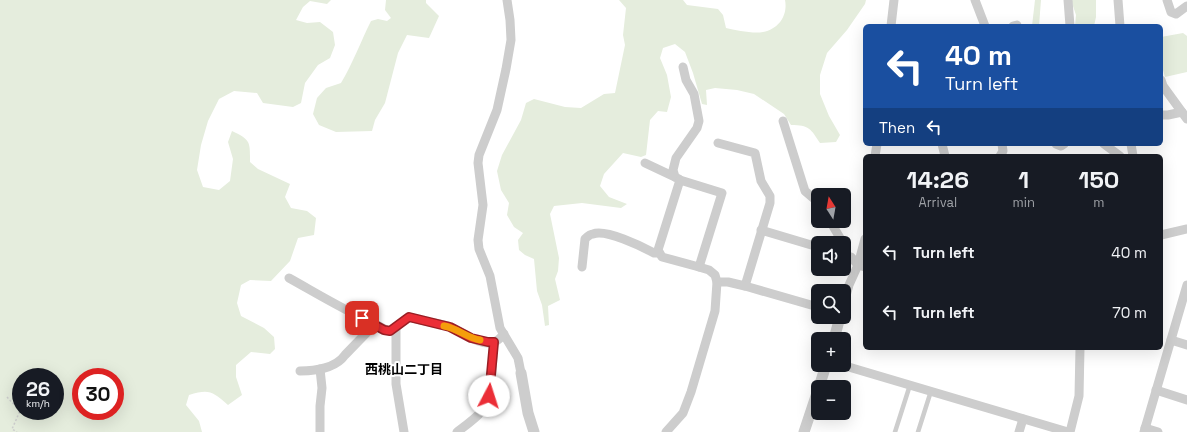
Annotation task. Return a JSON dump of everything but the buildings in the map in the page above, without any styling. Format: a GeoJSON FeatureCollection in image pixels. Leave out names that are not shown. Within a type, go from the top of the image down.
{"type":"FeatureCollection","features":[{"type":"Feature","properties":{"kind":"street"},"geometry":{"type":"LineString","coordinates":[[507,0],[511,40],[506,69],[497,110],[479,155],[478,163],[483,205],[478,240],[479,249],[490,276],[500,328],[518,358],[528,413],[534,432]]}},
{"type":"Feature","properties":{"kind":"street"},"geometry":{"type":"LineString","coordinates":[[892,24],[894,0]]}},
{"type":"Feature","properties":{"kind":"street"},"geometry":{"type":"LineString","coordinates":[[975,0],[983,24]]}},
{"type":"Feature","properties":{"kind":"street"},"geometry":{"type":"LineString","coordinates":[[1068,0],[1070,24]]}},
{"type":"Feature","properties":{"kind":"street"},"geometry":{"type":"LineString","coordinates":[[1118,0],[1120,24]]}},
{"type":"Feature","properties":{"kind":"street"},"geometry":{"type":"LineString","coordinates":[[1167,0],[1171,12],[1176,14],[1187,6]]}},
{"type":"Feature","properties":{"kind":"street"},"geometry":{"type":"LineString","coordinates":[[666,432],[683,413],[692,392],[715,311],[717,282],[716,275],[709,270],[662,257],[658,250],[677,179],[673,170],[676,158],[697,128],[699,121],[694,94],[686,80],[683,67]]}},
{"type":"Feature","properties":{"kind":"street"},"geometry":{"type":"LineString","coordinates":[[1163,86],[1184,116]]}},
{"type":"Feature","properties":{"kind":"street"},"geometry":{"type":"LineString","coordinates":[[1163,115],[1184,116]]}},
{"type":"Feature","properties":{"kind":"street"},"geometry":{"type":"LineString","coordinates":[[783,121],[805,191],[811,196]]}},
{"type":"Feature","properties":{"kind":"street"},"geometry":{"type":"LineString","coordinates":[[718,143],[755,152],[761,181],[770,196],[770,203],[745,286]]}},
{"type":"Feature","properties":{"kind":"street"},"geometry":{"type":"LineString","coordinates":[[1107,146],[1117,154]]}},
{"type":"Feature","properties":{"kind":"street"},"geometry":{"type":"LineString","coordinates":[[646,164],[677,179],[722,193],[699,267]]}},
{"type":"Feature","properties":{"kind":"street"},"geometry":{"type":"LineString","coordinates":[[1163,234],[1187,228]]}},
{"type":"Feature","properties":{"kind":"street"},"geometry":{"type":"LineString","coordinates":[[761,230],[811,245]]}},
{"type":"Feature","properties":{"kind":"street"},"geometry":{"type":"LineString","coordinates":[[582,267],[585,239],[591,234],[595,233],[612,234],[654,253],[659,253]]}},
{"type":"Feature","properties":{"kind":"street"},"geometry":{"type":"LineString","coordinates":[[850,284],[862,266],[851,258]]}},
{"type":"Feature","properties":{"kind":"street"},"geometry":{"type":"LineString","coordinates":[[289,278],[384,330],[390,331],[396,328],[409,317],[450,327],[471,338],[488,342],[498,340],[504,334]]}},
{"type":"Feature","properties":{"kind":"street"},"geometry":{"type":"LineString","coordinates":[[717,282],[728,282],[745,286],[811,305]]}},
{"type":"Feature","properties":{"kind":"street"},"geometry":{"type":"LineString","coordinates":[[1158,432],[1144,430],[1187,284]]}},
{"type":"Feature","properties":{"kind":"street"},"geometry":{"type":"LineString","coordinates":[[300,371],[320,369],[341,361],[375,324]]}},
{"type":"Feature","properties":{"kind":"street"},"geometry":{"type":"LineString","coordinates":[[396,328],[396,384],[404,432]]}},
{"type":"Feature","properties":{"kind":"street"},"geometry":{"type":"LineString","coordinates":[[384,330],[396,360]]}},
{"type":"Feature","properties":{"kind":"street"},"geometry":{"type":"LineString","coordinates":[[1171,340],[1187,345]]}},
{"type":"Feature","properties":{"kind":"street"},"geometry":{"type":"LineString","coordinates":[[458,432],[482,412],[486,404],[490,387],[494,342]]}},
{"type":"Feature","properties":{"kind":"street"},"geometry":{"type":"LineString","coordinates":[[851,368],[1069,432],[1080,396],[1080,350]]}},
{"type":"Feature","properties":{"kind":"street"},"geometry":{"type":"LineString","coordinates":[[320,369],[322,388],[320,432]]}},
{"type":"Feature","properties":{"kind":"street"},"geometry":{"type":"LineString","coordinates":[[1156,390],[1187,400]]}},
{"type":"Feature","properties":{"kind":"street"},"geometry":{"type":"LineString","coordinates":[[804,432],[811,411]]}},
{"type":"Feature","properties":{"kind":"street"},"geometry":{"type":"LineString","coordinates":[[1019,432],[1023,419]]}},
{"type":"Feature","properties":{"kind":"lane"},"geometry":{"type":"LineString","coordinates":[[895,432],[910,385]]}},
{"type":"Feature","properties":{"kind":"lane"},"geometry":{"type":"LineString","coordinates":[[918,432],[931,392]]}},
{"type":"Feature","properties":{"kind":"path"},"geometry":{"type":"LineString","coordinates":[[7,398],[20,411],[12,429],[17,432]]}},
{"type":"Feature","properties":{"kind":"green space"},"geometry":{"type":"Polygon","coordinates":[[[0,0],[331,0],[327,4],[310,1],[303,7],[296,20],[307,23],[320,22],[333,32],[335,45],[330,58],[318,65],[305,83],[301,103],[293,107],[263,103],[257,93],[234,91],[219,99],[208,121],[201,145],[197,170],[203,187],[219,190],[230,181],[233,159],[228,142],[232,131],[246,139],[248,142],[250,162],[258,169],[290,184],[285,197],[291,208],[307,211],[316,218],[314,235],[298,238],[290,261],[271,281],[250,280],[241,285],[237,303],[241,316],[264,328],[274,337],[275,349],[270,354],[251,352],[236,365],[236,377],[242,395],[228,405],[210,392],[201,392],[189,395],[186,405],[199,421],[202,432],[0,432],[0,0]]]}},
{"type":"Feature","properties":{"kind":"green space"},"geometry":{"type":"Polygon","coordinates":[[[386,0],[426,0],[426,3],[439,16],[429,38],[407,35],[398,53],[385,103],[375,120],[372,131],[336,132],[319,125],[313,114],[317,98],[326,88],[341,83],[371,21],[378,19],[387,21],[391,18],[385,10],[386,0]]]}},
{"type":"Feature","properties":{"kind":"green space"},"geometry":{"type":"Polygon","coordinates":[[[619,0],[683,0],[687,5],[718,9],[723,15],[726,28],[744,32],[763,32],[778,25],[784,16],[786,6],[785,0],[866,0],[865,4],[847,30],[827,53],[820,75],[820,94],[829,116],[840,135],[836,142],[820,143],[812,131],[806,127],[791,125],[784,114],[754,94],[737,90],[715,88],[706,90],[707,105],[702,104],[685,52],[675,44],[663,48],[660,58],[667,75],[671,97],[667,112],[658,111],[650,120],[646,155],[641,157],[623,153],[604,174],[600,186],[609,197],[627,204],[621,208],[582,203],[554,206],[550,214],[559,258],[558,271],[555,279],[560,300],[548,306],[549,325],[545,326],[542,305],[537,291],[534,259],[525,255],[519,250],[518,240],[523,233],[514,227],[507,215],[509,203],[501,190],[497,171],[502,155],[521,120],[526,103],[534,99],[565,107],[581,108],[604,94],[615,93],[625,45],[623,35],[626,8],[619,0]]]}},
{"type":"Feature","properties":{"kind":"green space"},"geometry":{"type":"Polygon","coordinates":[[[1035,0],[1041,0],[1039,24],[1032,24],[1035,0]]]}},
{"type":"Feature","properties":{"kind":"green space"},"geometry":{"type":"Polygon","coordinates":[[[1071,0],[1096,0],[1094,24],[1075,24],[1076,15],[1071,0]]]}},
{"type":"Feature","properties":{"kind":"green space"},"geometry":{"type":"Polygon","coordinates":[[[1183,33],[1187,36],[1187,72],[1165,77],[1163,70],[1163,37],[1183,33]]]}},
{"type":"Feature","properties":{"kind":"slow traffic"},"geometry":{"type":"LineString","coordinates":[[444,326],[450,327],[471,338],[480,340]]}},
{"type":"Feature","properties":{"kind":"district","name":"西桃山二丁目"},"geometry":{"type":"Point","coordinates":[404,369]}},
{"type":"Feature","properties":{"kind":"route"},"geometry":{"type":"LineString","coordinates":[[362,318],[384,330],[390,331],[409,317],[424,322],[450,327],[471,338],[494,342],[489,396]]}}]}
